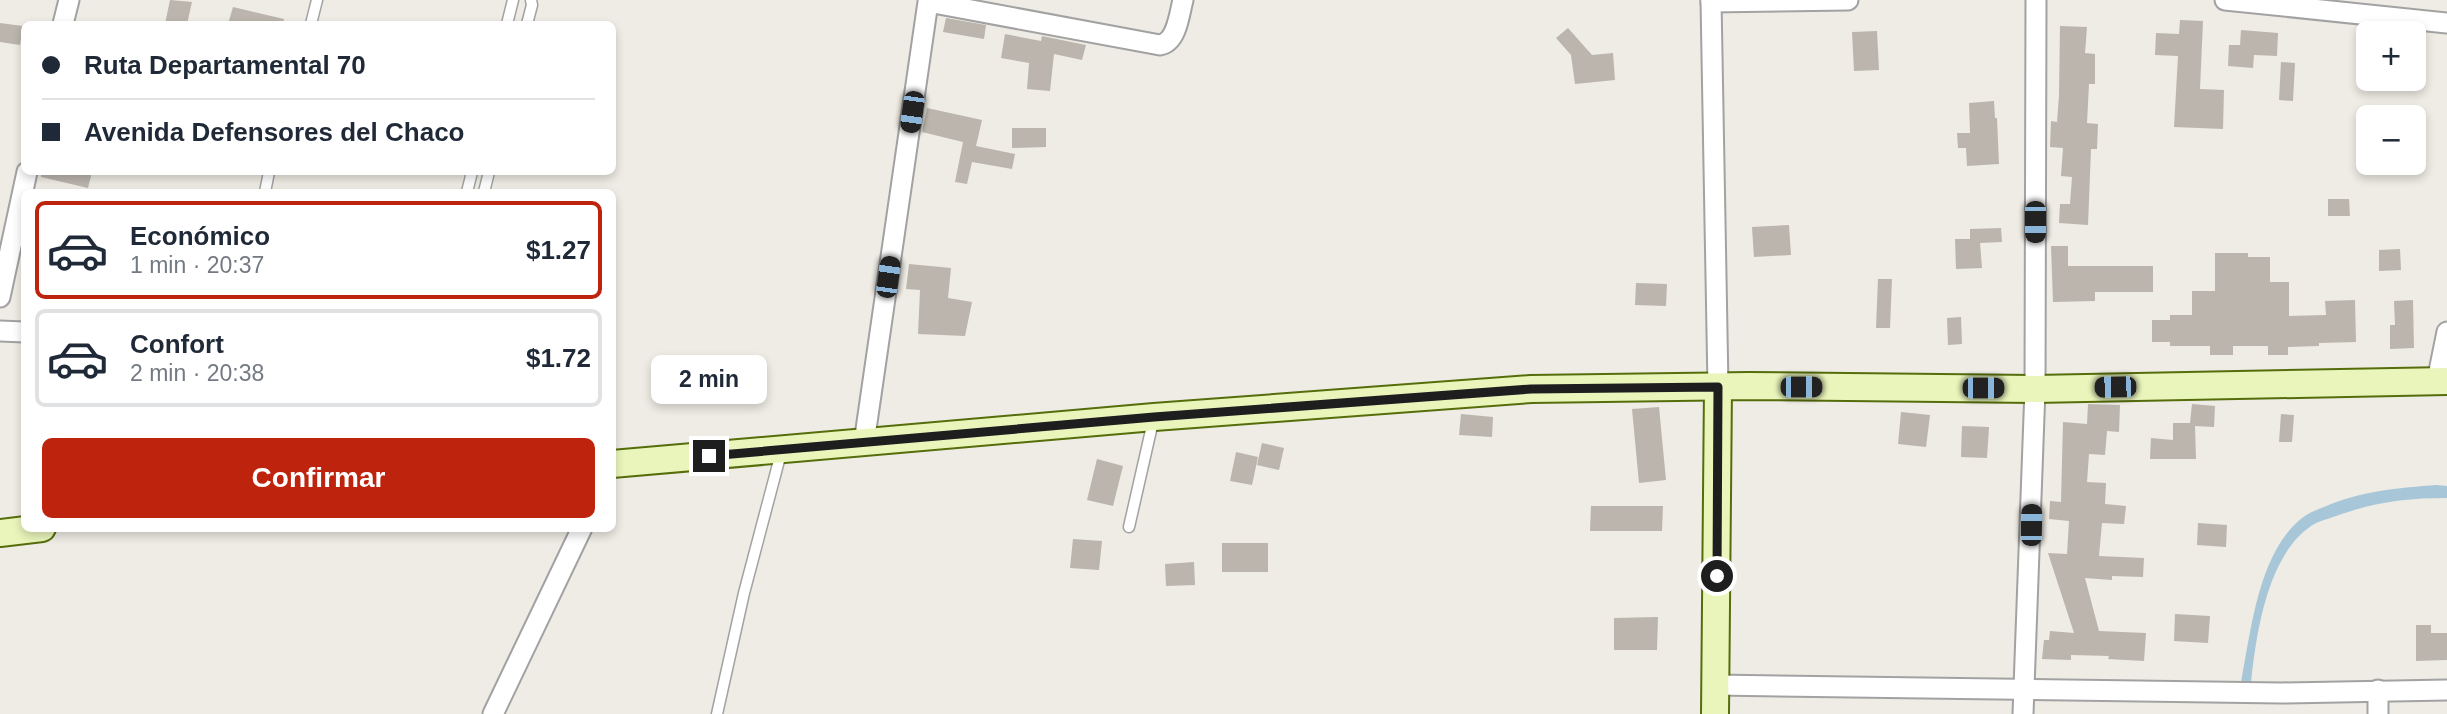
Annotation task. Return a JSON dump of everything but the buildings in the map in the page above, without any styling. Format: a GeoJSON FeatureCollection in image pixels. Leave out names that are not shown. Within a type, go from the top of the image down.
{"type":"FeatureCollection","features":[{"type":"Feature","properties":{"kind":"main road"},"geometry":{"type":"LineString","coordinates":[[616,465],[1154,417],[1531,389],[2035,388],[2442,381]]}},
{"type":"Feature","properties":{"kind":"main road"},"geometry":{"type":"LineString","coordinates":[[1715,714],[1718,387]]}},
{"type":"Feature","properties":{"kind":"main road"},"geometry":{"type":"LineString","coordinates":[[0,533],[21,530]]}},
{"type":"Feature","properties":{"kind":"street"},"geometry":{"type":"LineString","coordinates":[[64,21],[69,0]]}},
{"type":"Feature","properties":{"kind":"street"},"geometry":{"type":"LineString","coordinates":[[864,443],[928,1],[1160,45],[1167,44],[1172,38],[1183,0]]}},
{"type":"Feature","properties":{"kind":"street"},"geometry":{"type":"LineString","coordinates":[[1718,387],[1711,1],[1848,0]]}},
{"type":"Feature","properties":{"kind":"street"},"geometry":{"type":"LineString","coordinates":[[2024,714],[2035,388],[2036,0]]}},
{"type":"Feature","properties":{"kind":"street"},"geometry":{"type":"LineString","coordinates":[[2225,0],[2447,23]]}},
{"type":"Feature","properties":{"kind":"street"},"geometry":{"type":"LineString","coordinates":[[0,297],[21,200]]}},
{"type":"Feature","properties":{"kind":"street"},"geometry":{"type":"LineString","coordinates":[[0,331],[21,332]]}},
{"type":"Feature","properties":{"kind":"street"},"geometry":{"type":"LineString","coordinates":[[2442,381],[2447,332]]}},
{"type":"Feature","properties":{"kind":"street"},"geometry":{"type":"LineString","coordinates":[[494,714],[580,532]]}},
{"type":"Feature","properties":{"kind":"street"},"geometry":{"type":"LineString","coordinates":[[1715,685],[2281,693],[2447,690]]}},
{"type":"Feature","properties":{"kind":"street"},"geometry":{"type":"LineString","coordinates":[[2378,690],[2378,714]]}},
{"type":"Feature","properties":{"kind":"lane"},"geometry":{"type":"LineString","coordinates":[[311,21],[317,0]]}},
{"type":"Feature","properties":{"kind":"lane"},"geometry":{"type":"LineString","coordinates":[[508,21],[513,0]]}},
{"type":"Feature","properties":{"kind":"lane"},"geometry":{"type":"LineString","coordinates":[[528,21],[531,0]]}},
{"type":"Feature","properties":{"kind":"lane"},"geometry":{"type":"LineString","coordinates":[[1129,527],[1154,417]]}},
{"type":"Feature","properties":{"kind":"lane"},"geometry":{"type":"LineString","coordinates":[[717,714],[744,593],[782,450]]}},
{"type":"Feature","properties":{"kind":"water"},"geometry":{"type":"Polygon","coordinates":[[[2447,486],[2447,498],[2404,500],[2364,507],[2317,523],[2296,539],[2284,556],[2266,598],[2256,642],[2251,683],[2241,682],[2259,594],[2275,551],[2287,533],[2302,518],[2331,504],[2371,493],[2447,486]]]}},
{"type":"Feature","properties":{"kind":"route"},"geometry":{"type":"LineString","coordinates":[[709,456],[1154,417],[1531,389],[1718,387],[1717,576]]}}]}
